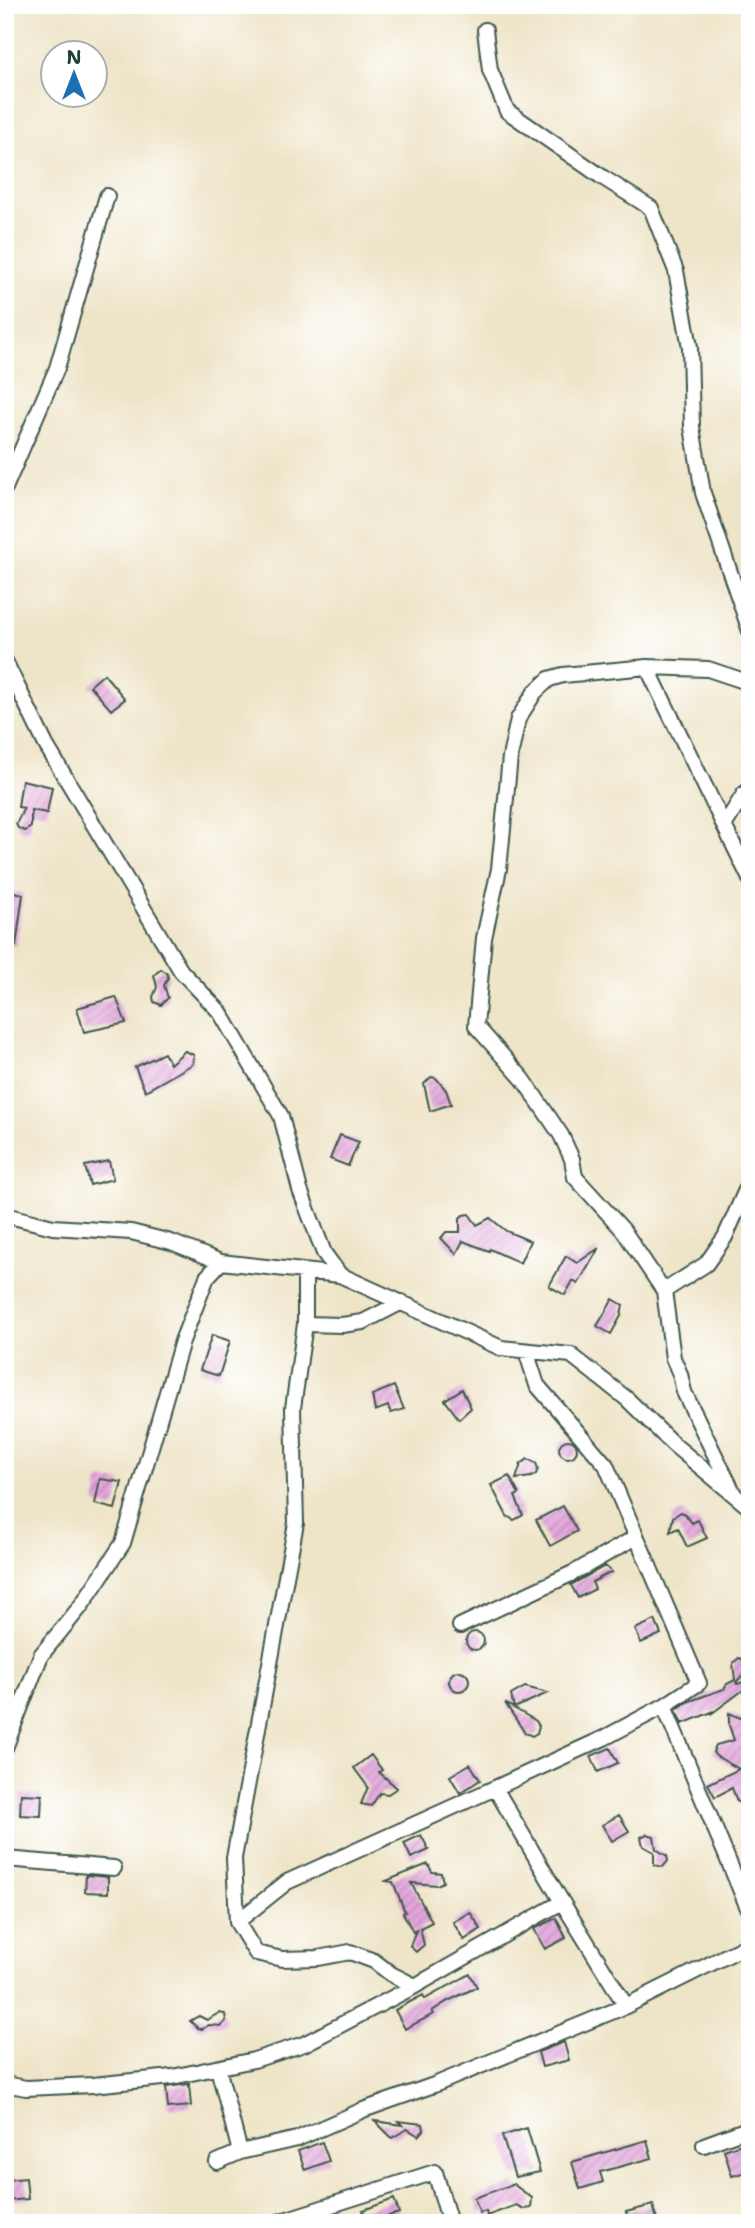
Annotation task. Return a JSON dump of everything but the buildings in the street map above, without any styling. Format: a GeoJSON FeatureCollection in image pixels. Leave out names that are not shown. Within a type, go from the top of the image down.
{"type":"FeatureCollection","features":[{"type":"Feature","properties":{"kind":"street"},"geometry":{"type":"LineString","coordinates":[[485,30],[489,70],[507,111],[650,208],[676,271],[687,334],[692,426],[703,493],[750,631]]}},
{"type":"Feature","properties":{"kind":"street"},"geometry":{"type":"LineString","coordinates":[[5,488],[57,368],[107,196]]}},
{"type":"Feature","properties":{"kind":"street"},"geometry":{"type":"LineString","coordinates":[[647,667],[750,879]]}},
{"type":"Feature","properties":{"kind":"street"},"geometry":{"type":"LineString","coordinates":[[750,683],[708,669],[647,667],[585,671],[548,679],[531,697],[518,719],[510,757],[499,869],[484,938],[476,1026],[523,1079],[561,1135],[572,1159],[576,1177],[623,1230],[664,1291],[673,1358],[684,1392],[733,1492],[750,1507]]}},
{"type":"Feature","properties":{"kind":"street"},"geometry":{"type":"LineString","coordinates":[[6,671],[46,745],[181,971],[220,1012],[281,1116],[305,1202],[324,1253],[340,1275]]}},
{"type":"Feature","properties":{"kind":"street"},"geometry":{"type":"LineString","coordinates":[[724,826],[744,794],[750,790]]}},
{"type":"Feature","properties":{"kind":"street"},"geometry":{"type":"LineString","coordinates":[[664,1291],[706,1264],[725,1237],[750,1181]]}},
{"type":"Feature","properties":{"kind":"street"},"geometry":{"type":"LineString","coordinates":[[5,1215],[53,1227],[131,1232],[171,1242],[221,1262],[340,1275],[501,1348],[571,1355],[750,1507]]}},
{"type":"Feature","properties":{"kind":"street"},"geometry":{"type":"LineString","coordinates":[[5,1748],[41,1655],[81,1606],[122,1543],[182,1341],[207,1277],[221,1262]]}},
{"type":"Feature","properties":{"kind":"street"},"geometry":{"type":"LineString","coordinates":[[305,1272],[305,1324],[293,1408],[296,1523],[234,1858],[237,1922],[256,1954],[282,1959],[318,1958],[350,1952],[374,1961],[391,1974],[415,1986]]}},
{"type":"Feature","properties":{"kind":"street"},"geometry":{"type":"LineString","coordinates":[[305,1324],[342,1325],[363,1322],[401,1302]]}},
{"type":"Feature","properties":{"kind":"street"},"geometry":{"type":"LineString","coordinates":[[237,1922],[287,1882],[604,1738],[664,1706],[699,1683],[606,1465],[537,1385],[526,1351]]}},
{"type":"Feature","properties":{"kind":"street"},"geometry":{"type":"LineString","coordinates":[[460,1626],[575,1572],[636,1537]]}},
{"type":"Feature","properties":{"kind":"street"},"geometry":{"type":"LineString","coordinates":[[664,1706],[750,1913]]}},
{"type":"Feature","properties":{"kind":"street"},"geometry":{"type":"LineString","coordinates":[[495,1788],[626,2006]]}},
{"type":"Feature","properties":{"kind":"street"},"geometry":{"type":"LineString","coordinates":[[5,1859],[114,1868]]}},
{"type":"Feature","properties":{"kind":"street"},"geometry":{"type":"LineString","coordinates":[[5,2084],[26,2088],[172,2077],[254,2060],[304,2044],[415,1986],[562,1902]]}},
{"type":"Feature","properties":{"kind":"street"},"geometry":{"type":"LineString","coordinates":[[217,2162],[240,2152],[296,2139],[363,2110],[434,2085],[626,2006],[750,1944]]}},
{"type":"Feature","properties":{"kind":"street"},"geometry":{"type":"LineString","coordinates":[[218,2068],[240,2152]]}},
{"type":"Feature","properties":{"kind":"street"},"geometry":{"type":"LineString","coordinates":[[704,2145],[750,2128]]}},
{"type":"Feature","properties":{"kind":"street"},"geometry":{"type":"LineString","coordinates":[[275,2223],[435,2172],[450,2223]]}}]}
